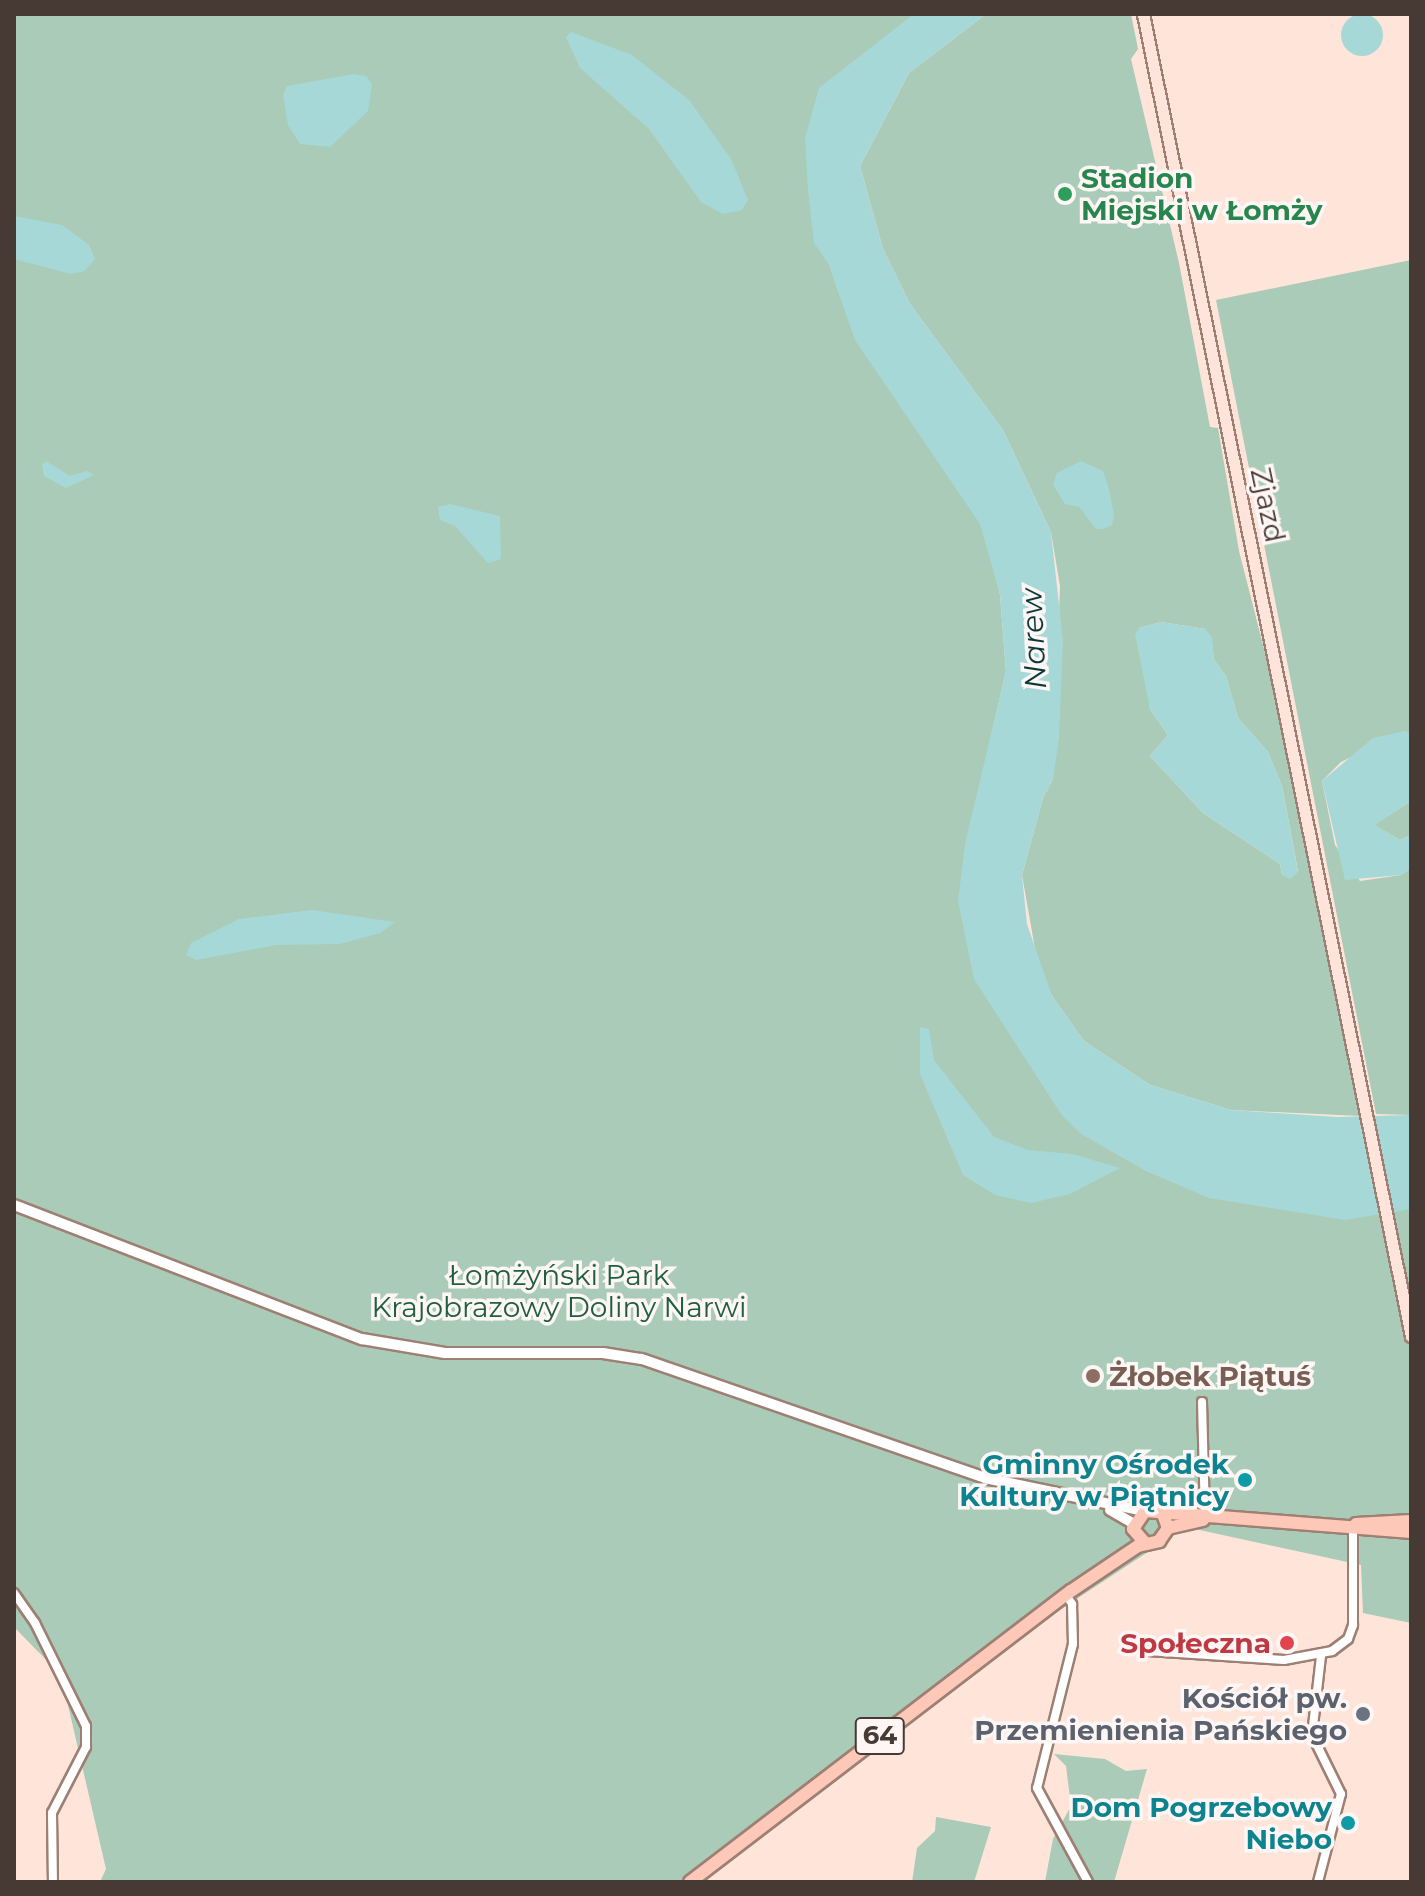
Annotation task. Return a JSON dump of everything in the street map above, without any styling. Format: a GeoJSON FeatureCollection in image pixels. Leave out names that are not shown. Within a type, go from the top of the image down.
{"type":"FeatureCollection","features":[{"type":"Feature","properties":{"kind":"main road","name":"Zjazd"},"geometry":{"type":"LineString","coordinates":[[1143,14],[1403,1278]]}},
{"type":"Feature","properties":{"kind":"main road"},"geometry":{"type":"LineString","coordinates":[[1403,1278],[1411,1305]]}},
{"type":"Feature","properties":{"kind":"main road"},"geometry":{"type":"LineString","coordinates":[[1403,1278],[1411,1336]]}},
{"type":"Feature","properties":{"kind":"main road","name":"64"},"geometry":{"type":"LineString","coordinates":[[1069,1593],[1134,1528],[1145,1511],[1353,1525],[1411,1532]]}},
{"type":"Feature","properties":{"kind":"main road"},"geometry":{"type":"LineString","coordinates":[[1163,1514],[1168,1528]]}},
{"type":"Feature","properties":{"kind":"main road","name":"64"},"geometry":{"type":"LineString","coordinates":[[690,1882],[1069,1593],[1146,1544],[1159,1541],[1168,1528],[1226,1517]]}},
{"type":"Feature","properties":{"kind":"main road","name":"64"},"geometry":{"type":"LineString","coordinates":[[1353,1525],[1411,1521]]}},
{"type":"Feature","properties":{"kind":"main road"},"geometry":{"type":"LineString","coordinates":[[1134,1528],[1146,1544]]}},
{"type":"Feature","properties":{"kind":"street"},"geometry":{"type":"LineString","coordinates":[[14,1205],[362,1339],[445,1353],[603,1353],[642,1359],[932,1462],[1093,1504],[1145,1511]]}},
{"type":"Feature","properties":{"kind":"street"},"geometry":{"type":"LineString","coordinates":[[1202,1402],[1205,1514]]}},
{"type":"Feature","properties":{"kind":"street"},"geometry":{"type":"LineString","coordinates":[[1093,1504],[1134,1528]]}},
{"type":"Feature","properties":{"kind":"street"},"geometry":{"type":"LineString","coordinates":[[1148,1651],[1284,1660],[1321,1656],[1352,1632],[1353,1525]]}},
{"type":"Feature","properties":{"kind":"street"},"geometry":{"type":"LineString","coordinates":[[14,1593],[35,1623],[86,1726],[86,1747],[52,1813],[53,1882]]}},
{"type":"Feature","properties":{"kind":"street"},"geometry":{"type":"LineString","coordinates":[[1069,1593],[1072,1604],[1071,1658],[1037,1788],[1088,1882]]}},
{"type":"Feature","properties":{"kind":"street"},"geometry":{"type":"LineString","coordinates":[[1318,1882],[1341,1794],[1312,1735],[1321,1656]]}},
{"type":"Feature","properties":{"kind":"green space","name":"Łomżyński Park Krajobrazowy Doliny Narwi"},"geometry":{"type":"Polygon","coordinates":[[[14,14],[920,14],[820,136],[967,462],[1000,595],[1006,671],[975,806],[989,935],[1136,1134],[1411,1198],[1411,1623],[1363,1613],[1361,1565],[1186,1527],[918,1703],[682,1882],[100,1882],[106,1869],[61,1675],[14,1627],[14,14]]]}},
{"type":"Feature","properties":{"kind":"green space"},"geometry":{"type":"Polygon","coordinates":[[[986,14],[1131,14],[1138,49],[1131,59],[1179,263],[1210,427],[1218,428],[1239,551],[1272,680],[1361,1116],[1231,1110],[1150,1085],[1084,1041],[1052,996],[1037,960],[1022,875],[1043,798],[1053,779],[1060,586],[1051,532],[1003,430],[910,304],[883,249],[860,166],[909,73],[986,14]],[[1161,622],[1139,628],[1150,709],[1168,735],[1150,756],[1203,813],[1280,864],[1282,875],[1298,871],[1282,786],[1268,752],[1238,718],[1226,676],[1214,660],[1211,637],[1205,629],[1161,622]]]}},
{"type":"Feature","properties":{"kind":"green space"},"geometry":{"type":"Polygon","coordinates":[[[1411,260],[1411,736],[1405,731],[1341,762],[1322,781],[1335,845],[1360,881],[1401,875],[1411,868],[1411,1115],[1376,1114],[1216,300],[1411,260]]]}},
{"type":"Feature","properties":{"kind":"green space"},"geometry":{"type":"Polygon","coordinates":[[[1411,801],[1411,835],[1400,840],[1374,825],[1411,801]]]}},
{"type":"Feature","properties":{"kind":"green space"},"geometry":{"type":"Polygon","coordinates":[[[1054,1754],[1105,1759],[1126,1771],[1147,1769],[1114,1882],[1045,1882],[1053,1839],[1071,1806],[1066,1766],[1054,1754]]]}},
{"type":"Feature","properties":{"kind":"green space"},"geometry":{"type":"Polygon","coordinates":[[[936,1817],[991,1827],[974,1882],[912,1882],[917,1848],[935,1831],[936,1817]]]}},
{"type":"Feature","properties":{"kind":"water","name":"Narew"},"geometry":{"type":"Polygon","coordinates":[[[914,14],[986,14],[909,73],[860,166],[883,249],[910,304],[1003,430],[1051,532],[1063,641],[1059,738],[1053,779],[1043,798],[1022,875],[1027,924],[1052,996],[1084,1041],[1150,1085],[1231,1110],[1337,1117],[1411,1115],[1411,1209],[1345,1220],[1209,1198],[1146,1171],[1081,1134],[1061,1114],[974,979],[958,901],[965,844],[1006,671],[1000,595],[980,524],[855,340],[828,263],[814,243],[808,190],[805,138],[819,88],[914,14]]]}},
{"type":"Feature","properties":{"kind":"water"},"geometry":{"type":"Polygon","coordinates":[[[1362,14],[1377,20],[1383,35],[1377,50],[1362,56],[1347,50],[1341,35],[1347,20],[1362,14]]]}},
{"type":"Feature","properties":{"kind":"water"},"geometry":{"type":"Polygon","coordinates":[[[571,32],[632,55],[689,100],[731,159],[748,200],[742,210],[723,214],[701,202],[649,129],[580,68],[566,37],[571,32]]]}},
{"type":"Feature","properties":{"kind":"water"},"geometry":{"type":"Polygon","coordinates":[[[354,74],[366,76],[372,84],[368,111],[330,147],[300,144],[288,125],[283,95],[287,86],[354,74]]]}},
{"type":"Feature","properties":{"kind":"water"},"geometry":{"type":"Polygon","coordinates":[[[14,216],[62,225],[89,245],[95,259],[85,271],[71,274],[14,259],[14,216]]]}},
{"type":"Feature","properties":{"kind":"water"},"geometry":{"type":"Polygon","coordinates":[[[46,461],[70,476],[87,471],[94,475],[66,488],[44,476],[42,465],[46,461]]]}},
{"type":"Feature","properties":{"kind":"water"},"geometry":{"type":"Polygon","coordinates":[[[1081,461],[1103,471],[1109,489],[1114,515],[1112,525],[1103,529],[1096,529],[1079,507],[1065,504],[1053,485],[1057,473],[1081,461]]]}},
{"type":"Feature","properties":{"kind":"water"},"geometry":{"type":"Polygon","coordinates":[[[450,504],[500,516],[501,559],[488,563],[455,526],[440,520],[438,507],[450,504]]]}},
{"type":"Feature","properties":{"kind":"water"},"geometry":{"type":"Polygon","coordinates":[[[1161,622],[1205,629],[1212,637],[1214,660],[1226,676],[1238,718],[1268,752],[1282,786],[1298,872],[1290,879],[1282,875],[1280,864],[1203,813],[1150,756],[1168,735],[1150,709],[1135,634],[1139,628],[1161,622]]]}},
{"type":"Feature","properties":{"kind":"water"},"geometry":{"type":"Polygon","coordinates":[[[1405,731],[1411,736],[1411,801],[1375,825],[1400,840],[1411,835],[1411,868],[1401,875],[1345,880],[1322,781],[1373,738],[1405,731]]]}},
{"type":"Feature","properties":{"kind":"water"},"geometry":{"type":"Polygon","coordinates":[[[312,910],[395,922],[380,933],[340,944],[276,945],[196,960],[186,955],[191,943],[239,919],[312,910]]]}},
{"type":"Feature","properties":{"kind":"water"},"geometry":{"type":"Polygon","coordinates":[[[920,1027],[929,1029],[934,1060],[994,1137],[1028,1150],[1072,1154],[1120,1168],[1070,1194],[1031,1203],[995,1195],[963,1175],[920,1074],[920,1027]]]}},
{"type":"Feature","properties":{"kind":"place","name":"Stadion Miejski w Łomży"},"geometry":{"type":"Point","coordinates":[1065,194]}},
{"type":"Feature","properties":{"kind":"place","name":"Żłobek Piątuś"},"geometry":{"type":"Point","coordinates":[1093,1376]}},
{"type":"Feature","properties":{"kind":"place","name":"Gminny Ośrodek Kultury w Piątnicy"},"geometry":{"type":"Point","coordinates":[1245,1480]}},
{"type":"Feature","properties":{"kind":"place","name":"Społeczna"},"geometry":{"type":"Point","coordinates":[1287,1643]}},
{"type":"Feature","properties":{"kind":"place","name":"Kościół pw. Przemienienia Pańskiego"},"geometry":{"type":"Point","coordinates":[1363,1714]}},
{"type":"Feature","properties":{"kind":"place","name":"Dom Pogrzebowy Niebo"},"geometry":{"type":"Point","coordinates":[1348,1823]}}]}
